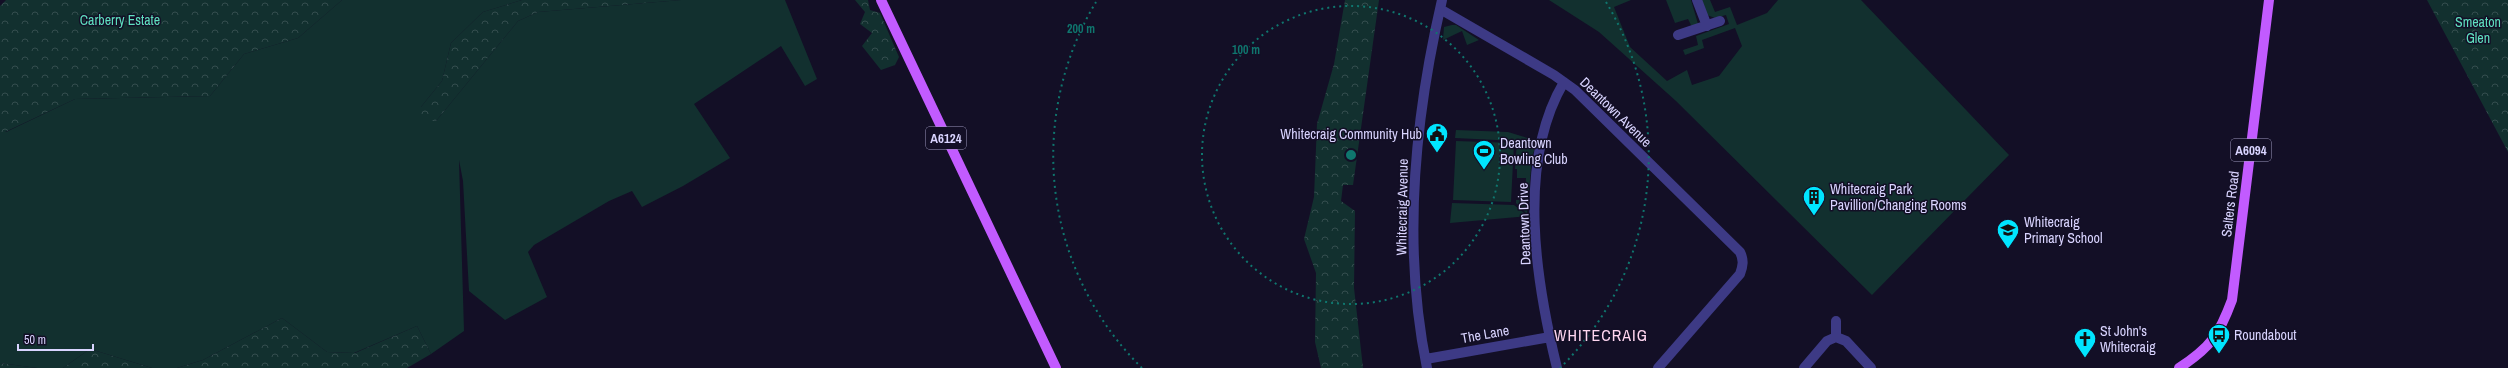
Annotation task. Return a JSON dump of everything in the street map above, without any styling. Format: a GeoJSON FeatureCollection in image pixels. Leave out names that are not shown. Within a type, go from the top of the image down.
{"type":"FeatureCollection","features":[{"type":"Feature","properties":{"kind":"main road","name":"A6124"},"geometry":{"type":"LineString","coordinates":[[881,0],[1056,368]]}},
{"type":"Feature","properties":{"kind":"main road","name":"Salters Road"},"geometry":{"type":"LineString","coordinates":[[2180,368],[2212,342],[2221,328],[2232,300],[2269,0]]}},
{"type":"Feature","properties":{"kind":"street"},"geometry":{"type":"LineString","coordinates":[[1697,0],[1706,26]]}},
{"type":"Feature","properties":{"kind":"street","name":"Whitecraig Avenue"},"geometry":{"type":"LineString","coordinates":[[1426,364],[1415,268],[1415,185],[1420,119],[1434,32],[1441,5]]}},
{"type":"Feature","properties":{"kind":"street","name":"Deantown Avenue"},"geometry":{"type":"LineString","coordinates":[[1441,5],[1564,82],[1589,103],[1740,252],[1743,258],[1743,266],[1740,274],[1658,368]]}},
{"type":"Feature","properties":{"kind":"street"},"geometry":{"type":"LineString","coordinates":[[1678,35],[1720,21]]}},
{"type":"Feature","properties":{"kind":"street","name":"Deantown Drive"},"geometry":{"type":"LineString","coordinates":[[1557,368],[1550,337],[1536,246],[1535,186],[1541,146],[1549,118],[1564,82]]}},
{"type":"Feature","properties":{"kind":"street"},"geometry":{"type":"LineString","coordinates":[[1836,321],[1836,337]]}},
{"type":"Feature","properties":{"kind":"street","name":"The Lane"},"geometry":{"type":"LineString","coordinates":[[1426,364],[1550,337]]}},
{"type":"Feature","properties":{"kind":"street"},"geometry":{"type":"LineString","coordinates":[[1804,368],[1827,341],[1836,337],[1846,341],[1871,368]]}},
{"type":"Feature","properties":{"kind":"green space","name":"Carberry Estate"},"geometry":{"type":"Polygon","coordinates":[[[6,0],[342,0],[298,38],[244,54],[210,96],[75,99],[5,132],[0,132],[0,6],[6,0]]]}},
{"type":"Feature","properties":{"kind":"green space"},"geometry":{"type":"Polygon","coordinates":[[[342,0],[522,0],[483,12],[451,43],[442,81],[421,107],[436,121],[518,21],[538,12],[681,0],[785,0],[817,79],[805,86],[781,46],[694,104],[730,158],[683,186],[642,207],[632,191],[609,201],[534,245],[528,252],[547,297],[505,320],[469,291],[463,181],[459,160],[464,331],[431,354],[417,326],[354,353],[327,352],[282,318],[203,360],[177,368],[152,368],[90,349],[63,368],[37,368],[0,363],[0,132],[6,132],[75,99],[210,96],[244,54],[298,38],[342,0]]]}},
{"type":"Feature","properties":{"kind":"green space"},"geometry":{"type":"Polygon","coordinates":[[[522,0],[681,0],[538,12],[518,21],[436,121],[420,121],[421,107],[442,81],[451,43],[483,12],[522,0]]]}},
{"type":"Feature","properties":{"kind":"green space"},"geometry":{"type":"Polygon","coordinates":[[[855,0],[868,0],[870,10],[880,13],[899,57],[895,65],[881,70],[862,46],[872,33],[860,24],[865,12],[855,0]]]}},
{"type":"Feature","properties":{"kind":"green space"},"geometry":{"type":"Polygon","coordinates":[[[1345,0],[1379,0],[1353,185],[1343,185],[1341,201],[1355,211],[1354,288],[1363,368],[1321,368],[1315,342],[1316,273],[1304,239],[1314,197],[1317,124],[1334,64],[1345,0]]]}},
{"type":"Feature","properties":{"kind":"green space"},"geometry":{"type":"Polygon","coordinates":[[[1549,0],[1631,0],[1614,7],[1630,47],[1667,81],[1687,70],[1692,85],[1719,76],[1742,46],[1735,28],[1702,40],[1704,48],[1685,55],[1683,50],[1698,45],[1696,36],[1729,24],[1726,15],[1715,18],[1707,15],[1701,0],[1710,0],[1715,12],[1730,7],[1737,25],[1767,13],[1778,0],[1861,0],[2009,155],[1872,295],[1676,101],[1599,32],[1549,0]]]}},
{"type":"Feature","properties":{"kind":"green space"},"geometry":{"type":"Polygon","coordinates":[[[1666,0],[1691,0],[1698,24],[1692,27],[1688,19],[1675,23],[1666,0]]]}},
{"type":"Feature","properties":{"kind":"green space","name":"Smeaton Glen"},"geometry":{"type":"Polygon","coordinates":[[[2427,0],[2508,0],[2508,152],[2427,0]]]}},
{"type":"Feature","properties":{"kind":"green space"},"geometry":{"type":"Polygon","coordinates":[[[1456,25],[1479,40],[1467,45],[1462,31],[1443,40],[1444,27],[1456,25]]]}},
{"type":"Feature","properties":{"kind":"green space"},"geometry":{"type":"Polygon","coordinates":[[[1456,130],[1508,132],[1537,141],[1532,157],[1527,214],[1516,203],[1516,200],[1525,200],[1526,178],[1517,178],[1517,169],[1515,169],[1517,141],[1455,138],[1456,130]]]}},
{"type":"Feature","properties":{"kind":"green space","name":"Deantown Bowling Club"},"geometry":{"type":"Polygon","coordinates":[[[1456,141],[1514,143],[1511,202],[1453,200],[1456,141]]]}},
{"type":"Feature","properties":{"kind":"green space"},"geometry":{"type":"Polygon","coordinates":[[[1452,203],[1514,205],[1528,216],[1450,223],[1452,203]]]}},
{"type":"Feature","properties":{"kind":"green space"},"geometry":{"type":"Polygon","coordinates":[[[282,318],[327,352],[355,353],[417,326],[431,354],[407,368],[177,368],[203,360],[282,318]]]}},
{"type":"Feature","properties":{"kind":"green space"},"geometry":{"type":"Polygon","coordinates":[[[90,349],[152,368],[63,368],[90,349]]]}},
{"type":"Feature","properties":{"kind":"green space"},"geometry":{"type":"Polygon","coordinates":[[[0,363],[37,368],[0,368],[0,363]]]}},
{"type":"Feature","properties":{"kind":"place","name":"Whitecraig Community Hub"},"geometry":{"type":"Point","coordinates":[1437,154]}},
{"type":"Feature","properties":{"kind":"place","name":"Deantown Bowling Club"},"geometry":{"type":"Point","coordinates":[1484,170]}},
{"type":"Feature","properties":{"kind":"place","name":"Whitecraig Park Pavillion/Changing Rooms"},"geometry":{"type":"Point","coordinates":[1814,216]}},
{"type":"Feature","properties":{"kind":"place","name":"Whitecraig Primary School"},"geometry":{"type":"Point","coordinates":[2008,250]}},
{"type":"Feature","properties":{"kind":"place","name":"Roundabout"},"geometry":{"type":"Point","coordinates":[2219,354]}},
{"type":"Feature","properties":{"kind":"place","name":"St John's Whitecraig"},"geometry":{"type":"Point","coordinates":[2085,358]}},
{"type":"Feature","properties":{"kind":"district","name":"WHITECRAIG"},"geometry":{"type":"Point","coordinates":[1601,335]}}]}
